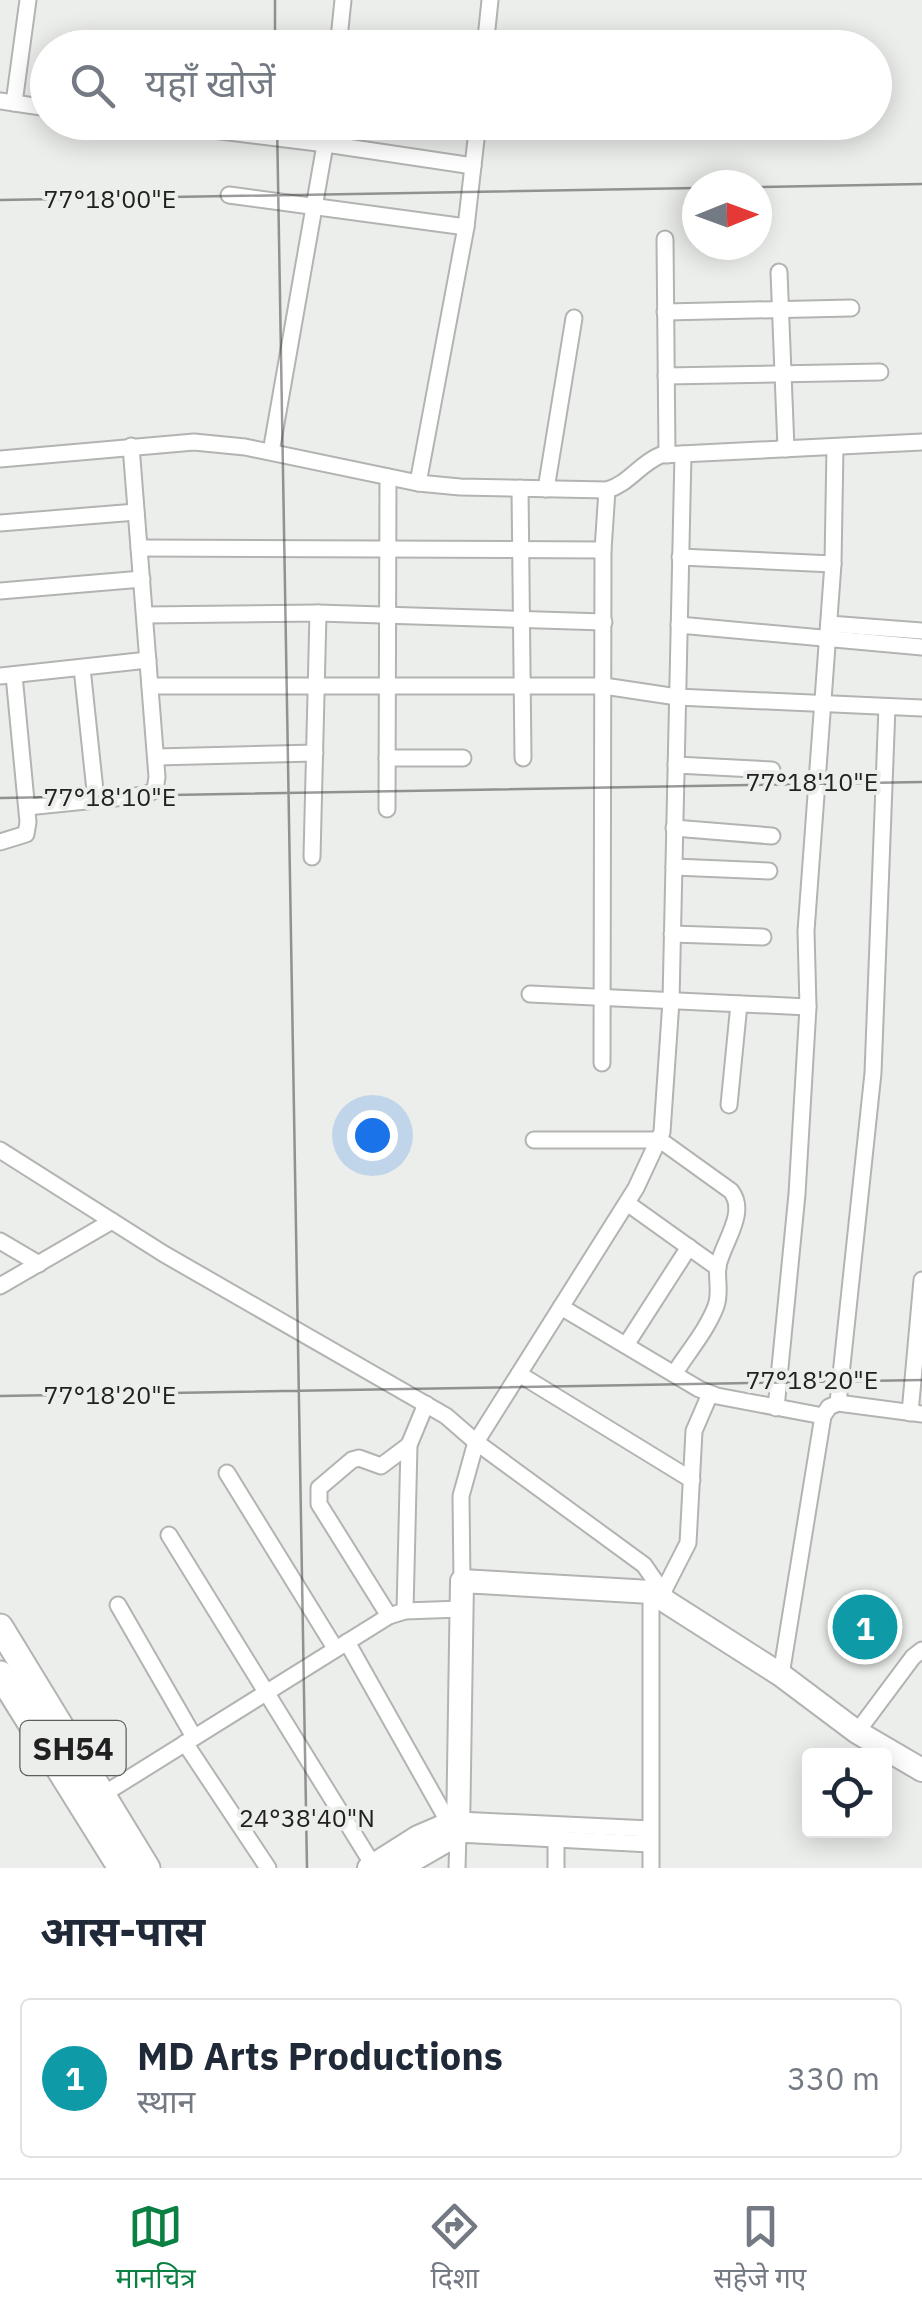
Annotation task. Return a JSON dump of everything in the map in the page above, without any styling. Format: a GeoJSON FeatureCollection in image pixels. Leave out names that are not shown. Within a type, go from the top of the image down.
{"type":"FeatureCollection","features":[{"type":"Feature","properties":{"kind":"main road"},"geometry":{"type":"LineString","coordinates":[[455,1826],[462,1581],[661,1596],[857,1732],[922,1770]]}},
{"type":"Feature","properties":{"kind":"main road","name":"SH54"},"geometry":{"type":"LineString","coordinates":[[0,1627],[92,1801],[121,1868]]}},
{"type":"Feature","properties":{"kind":"main road","name":"SH54"},"geometry":{"type":"LineString","coordinates":[[0,1674],[92,1801],[147,1868]]}},
{"type":"Feature","properties":{"kind":"main road"},"geometry":{"type":"LineString","coordinates":[[371,1867],[455,1826]]}},
{"type":"Feature","properties":{"kind":"main road"},"geometry":{"type":"LineString","coordinates":[[399,1868],[455,1826]]}},
{"type":"Feature","properties":{"kind":"street"},"geometry":{"type":"LineString","coordinates":[[7,102],[28,0]]}},
{"type":"Feature","properties":{"kind":"street"},"geometry":{"type":"LineString","coordinates":[[340,30],[344,0]]}},
{"type":"Feature","properties":{"kind":"street"},"geometry":{"type":"LineString","coordinates":[[487,30],[490,0]]}},
{"type":"Feature","properties":{"kind":"street"},"geometry":{"type":"LineString","coordinates":[[294,140],[473,166]]}},
{"type":"Feature","properties":{"kind":"street"},"geometry":{"type":"LineString","coordinates":[[270,452],[326,140]]}},
{"type":"Feature","properties":{"kind":"street"},"geometry":{"type":"LineString","coordinates":[[418,483],[466,227],[476,140]]}},
{"type":"Feature","properties":{"kind":"street"},"geometry":{"type":"LineString","coordinates":[[229,195],[466,227]]}},
{"type":"Feature","properties":{"kind":"street"},"geometry":{"type":"LineString","coordinates":[[462,1581],[461,1496],[476,1442],[626,1203],[660,1140],[671,1001],[680,557],[666,376],[664,240]]}},
{"type":"Feature","properties":{"kind":"street"},"geometry":{"type":"LineString","coordinates":[[779,272],[786,449]]}},
{"type":"Feature","properties":{"kind":"street"},"geometry":{"type":"LineString","coordinates":[[665,312],[851,308]]}},
{"type":"Feature","properties":{"kind":"street"},"geometry":{"type":"LineString","coordinates":[[546,489],[574,318]]}},
{"type":"Feature","properties":{"kind":"street"},"geometry":{"type":"LineString","coordinates":[[666,376],[880,372]]}},
{"type":"Feature","properties":{"kind":"street"},"geometry":{"type":"LineString","coordinates":[[0,459],[194,442],[270,452],[418,483],[608,490],[619,487],[649,460],[675,454],[922,442]]}},
{"type":"Feature","properties":{"kind":"street"},"geometry":{"type":"LineString","coordinates":[[27,807],[145,795],[155,790],[156,757],[131,446]]}},
{"type":"Feature","properties":{"kind":"street"},"geometry":{"type":"LineString","coordinates":[[776,1408],[797,1194],[808,1007],[806,931],[833,564],[836,447]]}},
{"type":"Feature","properties":{"kind":"street"},"geometry":{"type":"LineString","coordinates":[[387,809],[388,477]]}},
{"type":"Feature","properties":{"kind":"street"},"geometry":{"type":"LineString","coordinates":[[520,488],[523,758]]}},
{"type":"Feature","properties":{"kind":"street"},"geometry":{"type":"LineString","coordinates":[[602,1063],[603,550],[608,490]]}},
{"type":"Feature","properties":{"kind":"street"},"geometry":{"type":"LineString","coordinates":[[0,523],[136,512]]}},
{"type":"Feature","properties":{"kind":"street"},"geometry":{"type":"LineString","coordinates":[[140,548],[603,550]]}},
{"type":"Feature","properties":{"kind":"street"},"geometry":{"type":"LineString","coordinates":[[680,557],[833,564]]}},
{"type":"Feature","properties":{"kind":"street"},"geometry":{"type":"LineString","coordinates":[[0,592],[142,579]]}},
{"type":"Feature","properties":{"kind":"street"},"geometry":{"type":"LineString","coordinates":[[144,614],[388,615],[604,622]]}},
{"type":"Feature","properties":{"kind":"street"},"geometry":{"type":"LineString","coordinates":[[312,857],[318,614]]}},
{"type":"Feature","properties":{"kind":"street"},"geometry":{"type":"LineString","coordinates":[[679,625],[828,632],[922,631]]}},
{"type":"Feature","properties":{"kind":"street"},"geometry":{"type":"LineString","coordinates":[[828,632],[922,647]]}},
{"type":"Feature","properties":{"kind":"street"},"geometry":{"type":"LineString","coordinates":[[0,842],[26,834],[27,807],[7,675],[148,660]]}},
{"type":"Feature","properties":{"kind":"street"},"geometry":{"type":"LineString","coordinates":[[82,668],[96,800]]}},
{"type":"Feature","properties":{"kind":"street"},"geometry":{"type":"LineString","coordinates":[[150,686],[604,686],[677,696],[922,708]]}},
{"type":"Feature","properties":{"kind":"street"},"geometry":{"type":"LineString","coordinates":[[838,1403],[873,1073],[887,707]]}},
{"type":"Feature","properties":{"kind":"street"},"geometry":{"type":"LineString","coordinates":[[156,757],[315,752]]}},
{"type":"Feature","properties":{"kind":"street"},"geometry":{"type":"LineString","coordinates":[[387,758],[463,758]]}},
{"type":"Feature","properties":{"kind":"street"},"geometry":{"type":"LineString","coordinates":[[676,765],[772,770]]}},
{"type":"Feature","properties":{"kind":"street"},"geometry":{"type":"LineString","coordinates":[[674,828],[772,836]]}},
{"type":"Feature","properties":{"kind":"street"},"geometry":{"type":"LineString","coordinates":[[674,867],[768,872]]}},
{"type":"Feature","properties":{"kind":"street"},"geometry":{"type":"LineString","coordinates":[[672,934],[763,937]]}},
{"type":"Feature","properties":{"kind":"street"},"geometry":{"type":"LineString","coordinates":[[530,994],[808,1007]]}},
{"type":"Feature","properties":{"kind":"street"},"geometry":{"type":"LineString","coordinates":[[729,1105],[739,1004]]}},
{"type":"Feature","properties":{"kind":"street"},"geometry":{"type":"LineString","coordinates":[[534,1140],[660,1140],[736,1198],[737,1212],[718,1268],[719,1296],[674,1374]]}},
{"type":"Feature","properties":{"kind":"street"},"geometry":{"type":"LineString","coordinates":[[0,1150],[112,1221],[446,1416],[644,1565],[661,1596]]}},
{"type":"Feature","properties":{"kind":"street"},"geometry":{"type":"LineString","coordinates":[[626,1203],[718,1268]]}},
{"type":"Feature","properties":{"kind":"street"},"geometry":{"type":"LineString","coordinates":[[0,1286],[112,1221]]}},
{"type":"Feature","properties":{"kind":"street"},"geometry":{"type":"LineString","coordinates":[[0,1241],[39,1264]]}},
{"type":"Feature","properties":{"kind":"street"},"geometry":{"type":"LineString","coordinates":[[626,1345],[688,1247]]}},
{"type":"Feature","properties":{"kind":"street"},"geometry":{"type":"LineString","coordinates":[[780,1675],[823,1416],[828,1406],[838,1403],[916,1414],[922,1280]]}},
{"type":"Feature","properties":{"kind":"street"},"geometry":{"type":"LineString","coordinates":[[562,1306],[710,1394],[823,1416]]}},
{"type":"Feature","properties":{"kind":"street"},"geometry":{"type":"LineString","coordinates":[[519,1374],[692,1480]]}},
{"type":"Feature","properties":{"kind":"street"},"geometry":{"type":"LineString","coordinates":[[650,1868],[661,1596],[688,1543],[694,1431],[710,1394]]}},
{"type":"Feature","properties":{"kind":"street"},"geometry":{"type":"LineString","coordinates":[[397,1614],[409,1445],[426,1404]]}},
{"type":"Feature","properties":{"kind":"street"},"geometry":{"type":"LineString","coordinates":[[397,1614],[319,1504],[318,1494],[352,1460],[358,1458],[381,1466],[409,1445]]}},
{"type":"Feature","properties":{"kind":"street"},"geometry":{"type":"LineString","coordinates":[[227,1473],[455,1826],[458,1868]]}},
{"type":"Feature","properties":{"kind":"street"},"geometry":{"type":"LineString","coordinates":[[168,1535],[371,1867]]}},
{"type":"Feature","properties":{"kind":"street"},"geometry":{"type":"LineString","coordinates":[[118,1605],[189,1740],[268,1868]]}},
{"type":"Feature","properties":{"kind":"street"},"geometry":{"type":"LineString","coordinates":[[92,1801],[397,1614],[461,1608]]}},
{"type":"Feature","properties":{"kind":"street"},"geometry":{"type":"LineString","coordinates":[[857,1732],[922,1650]]}},
{"type":"Feature","properties":{"kind":"street"},"geometry":{"type":"LineString","coordinates":[[455,1826],[650,1837]]}},
{"type":"Feature","properties":{"kind":"street"},"geometry":{"type":"LineString","coordinates":[[556,1832],[556,1868]]}},
{"type":"Feature","properties":{"kind":"building"},"geometry":{"type":"Polygon","coordinates":[[[851,1608],[885,1612],[883,1646],[844,1641],[851,1608]]]}},
{"type":"Feature","properties":{"kind":"place","name":"MD Arts Productions"},"geometry":{"type":"Point","coordinates":[865,1627]}}]}
